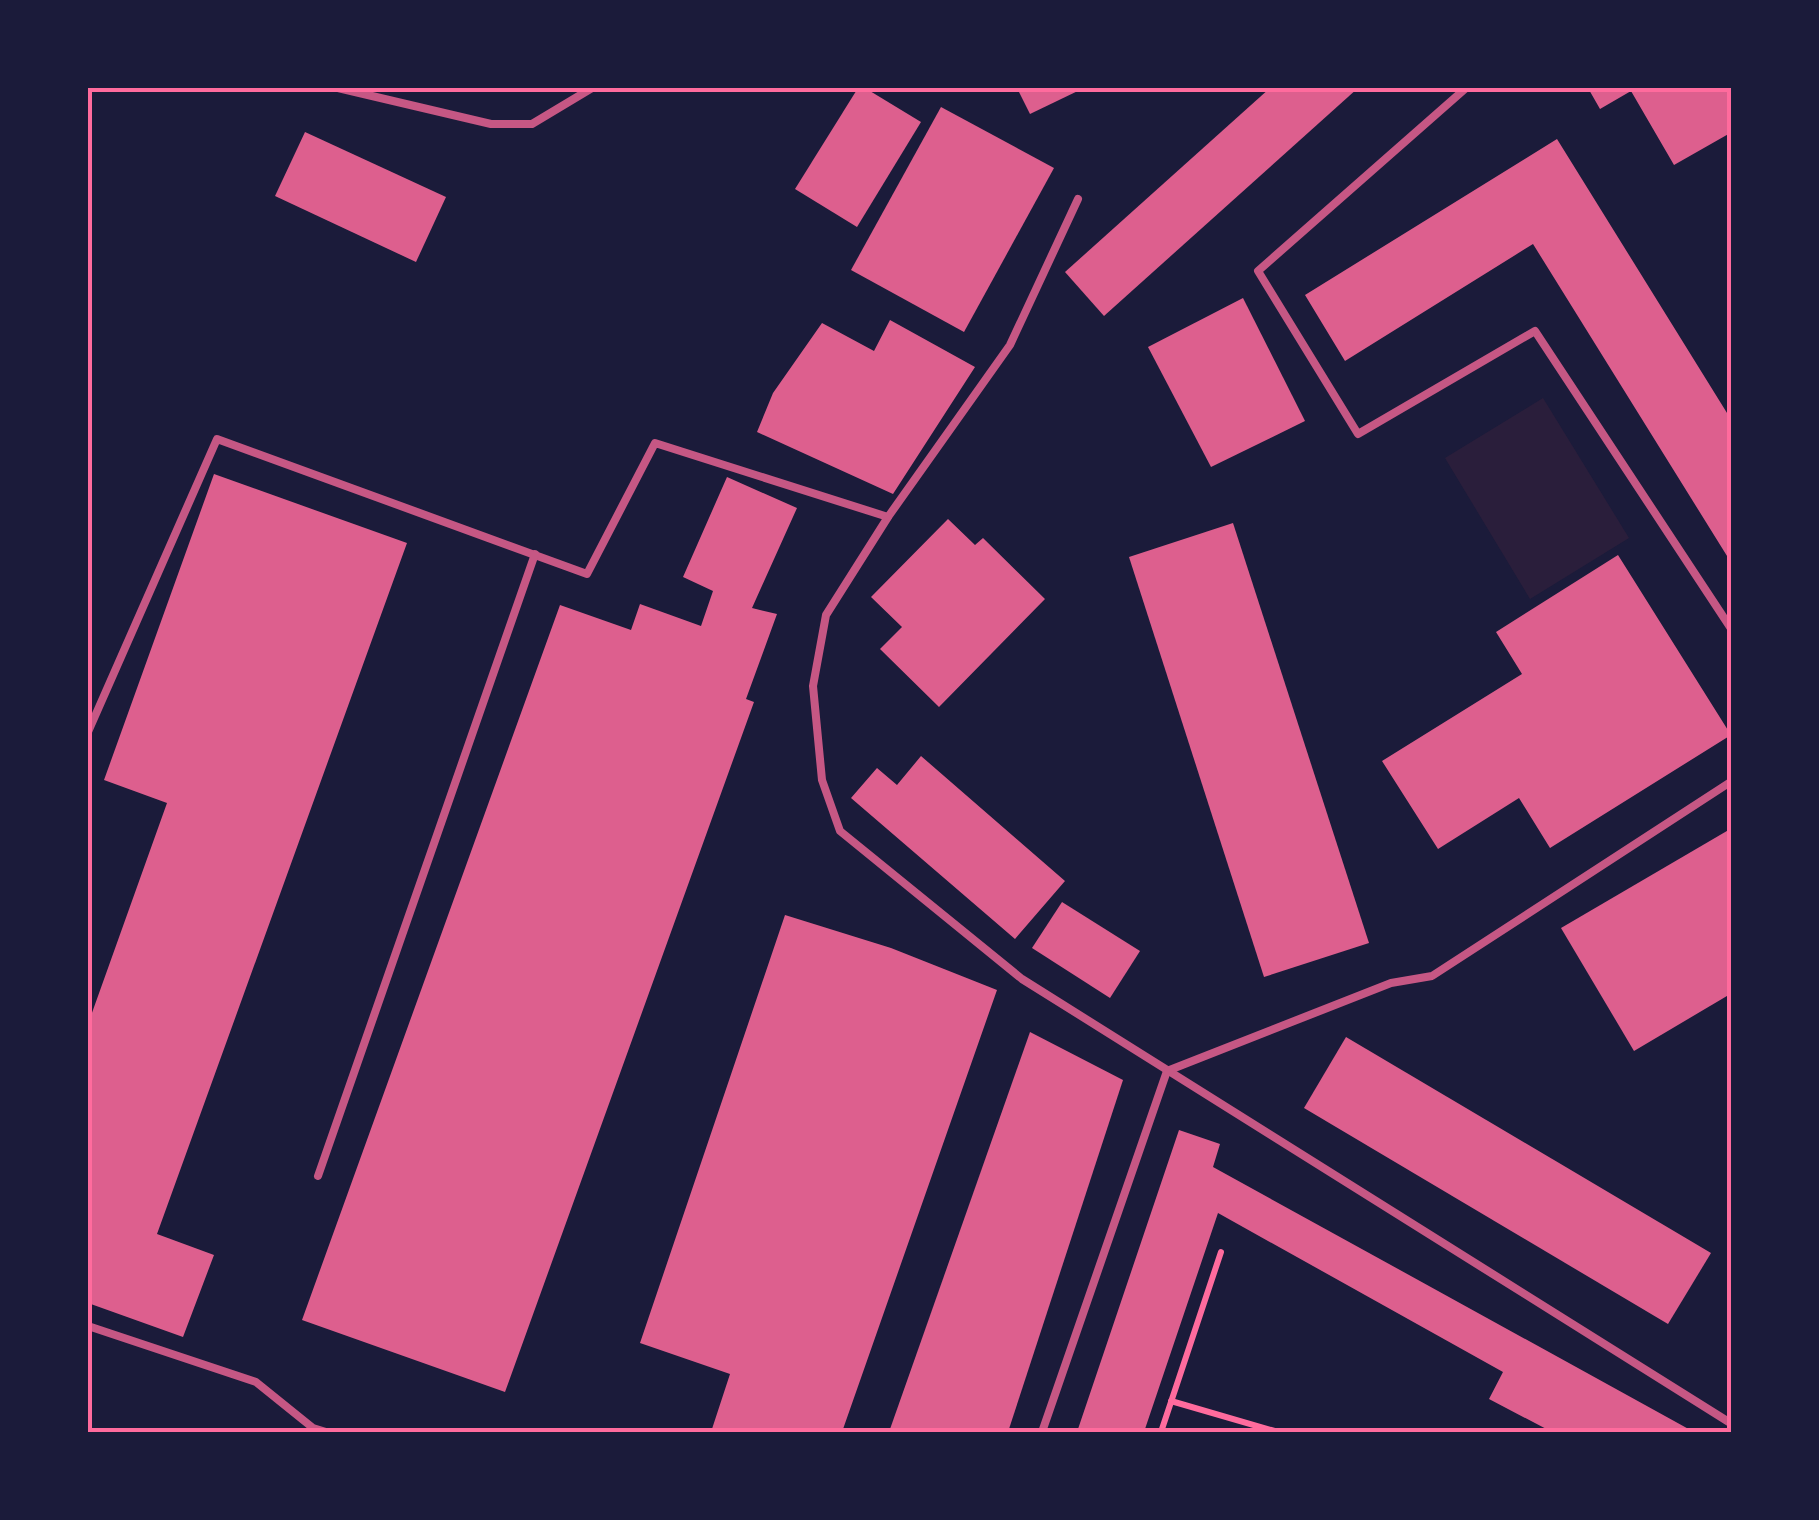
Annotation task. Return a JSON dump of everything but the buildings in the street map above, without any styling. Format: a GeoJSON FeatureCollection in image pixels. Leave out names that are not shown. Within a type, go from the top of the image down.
{"type":"FeatureCollection","features":[{"type":"Feature","properties":{"kind":"lane"},"geometry":{"type":"LineString","coordinates":[[338,88],[505,124],[532,124],[592,88]]}},
{"type":"Feature","properties":{"kind":"lane"},"geometry":{"type":"LineString","coordinates":[[1466,88],[1258,270],[1358,434],[1536,330],[1732,630]]}},
{"type":"Feature","properties":{"kind":"lane"},"geometry":{"type":"LineString","coordinates":[[1078,199],[1010,345],[888,517],[826,615],[814,686],[822,780],[840,831],[1022,979],[1732,1424]]}},
{"type":"Feature","properties":{"kind":"lane"},"geometry":{"type":"LineString","coordinates":[[88,732],[218,439],[587,574],[655,443],[888,517]]}},
{"type":"Feature","properties":{"kind":"lane"},"geometry":{"type":"LineString","coordinates":[[318,1176],[535,554]]}},
{"type":"Feature","properties":{"kind":"lane"},"geometry":{"type":"LineString","coordinates":[[1042,1432],[1167,1072],[1390,982],[1432,976],[1732,781]]}},
{"type":"Feature","properties":{"kind":"lane"},"geometry":{"type":"LineString","coordinates":[[88,1326],[256,1382],[313,1428],[326,1432]]}},
{"type":"Feature","properties":{"kind":"path"},"geometry":{"type":"LineString","coordinates":[[1161,1432],[1220,1252]]}},
{"type":"Feature","properties":{"kind":"path"},"geometry":{"type":"LineString","coordinates":[[1171,1401],[1278,1432]]}},
{"type":"Feature","properties":{"kind":"shaded area"},"geometry":{"type":"Polygon","coordinates":[[[1543,398],[1629,538],[1530,599],[1445,458],[1543,398]]]}}]}
